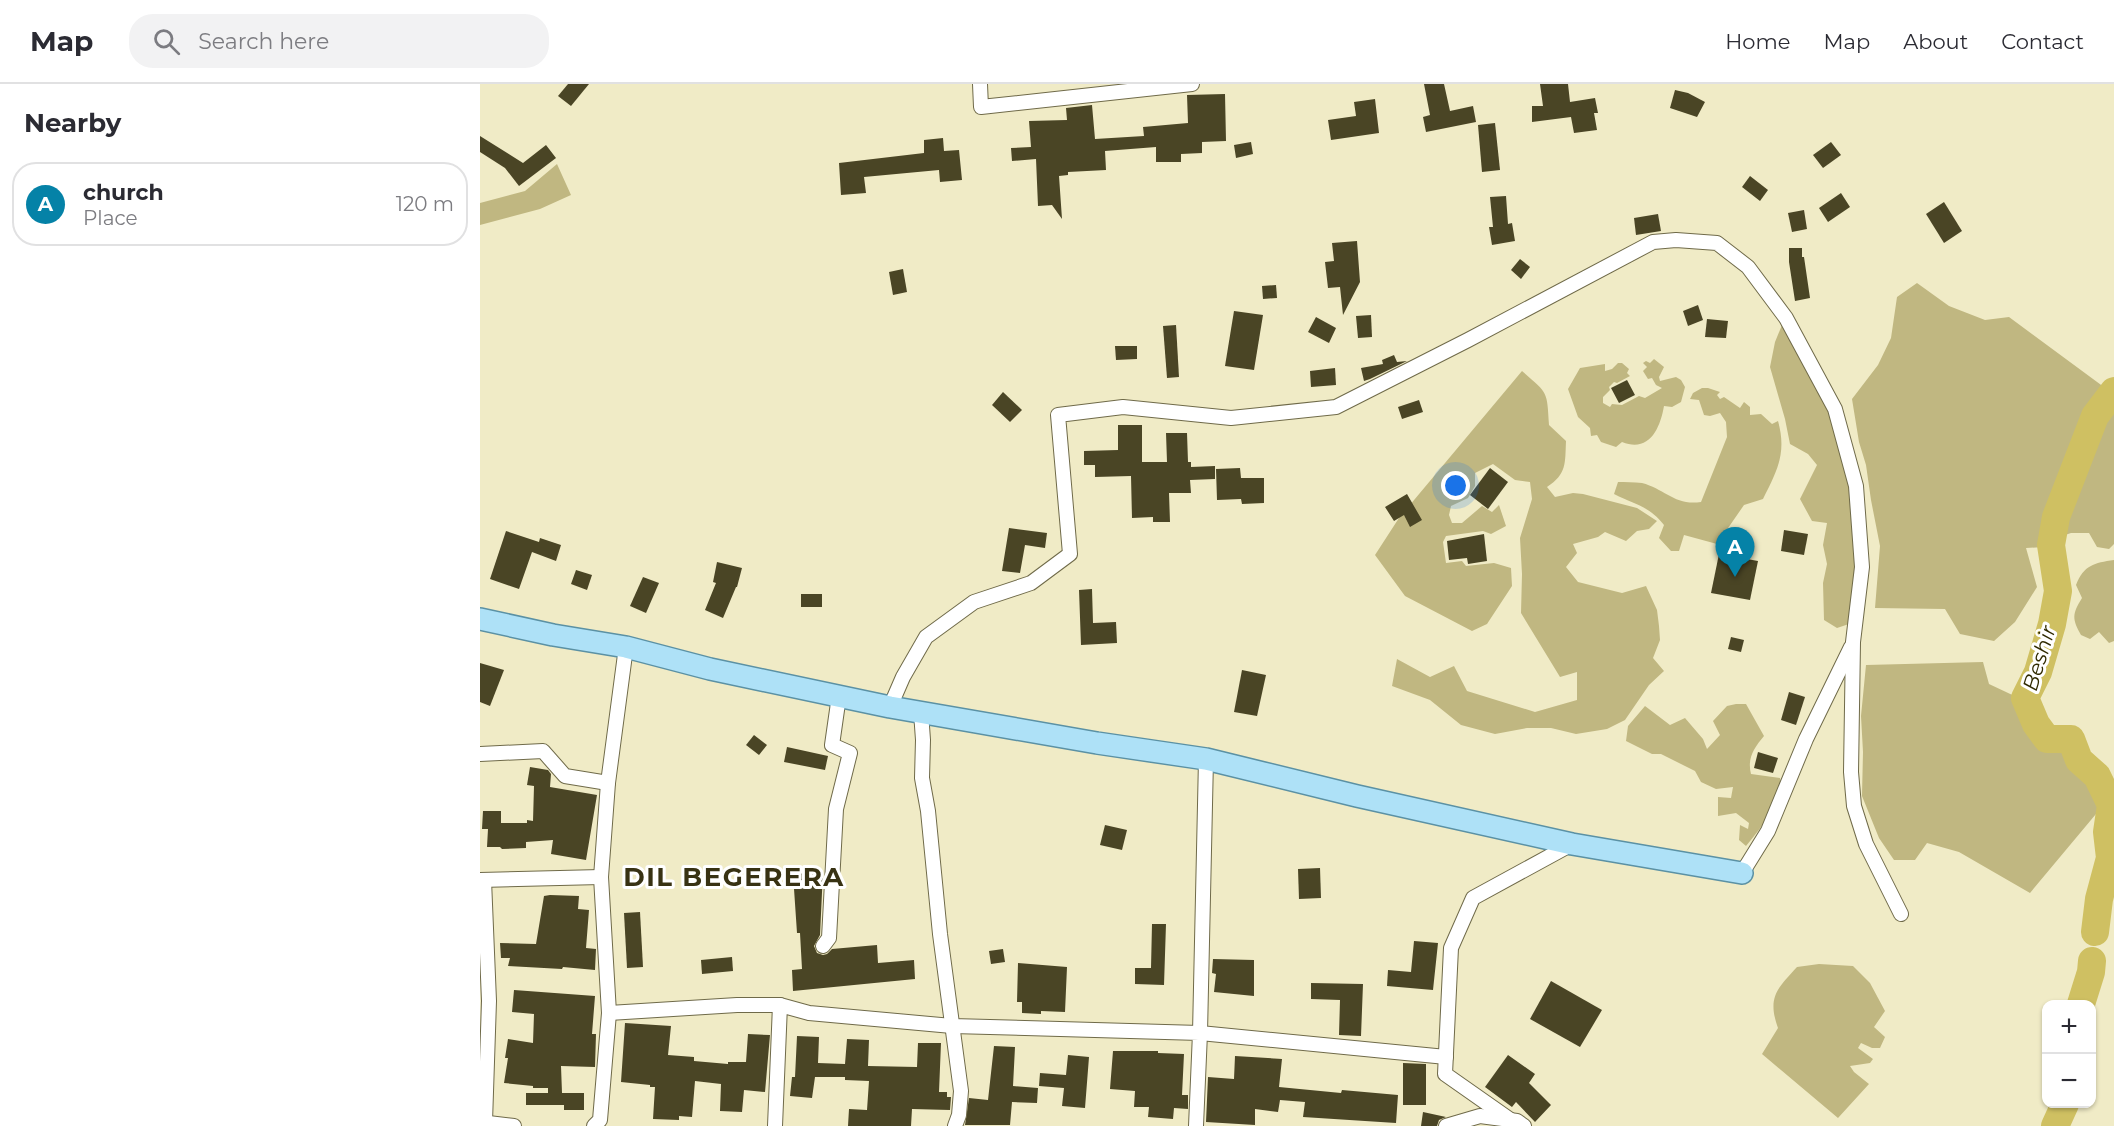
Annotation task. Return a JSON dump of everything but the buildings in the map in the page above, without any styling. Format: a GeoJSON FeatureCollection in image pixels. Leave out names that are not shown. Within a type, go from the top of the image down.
{"type":"FeatureCollection","features":[{"type":"Feature","properties":{"kind":"main road"},"geometry":{"type":"LineString","coordinates":[[480,619],[553,636],[626,647],[710,669],[890,707],[1097,743],[1206,759],[1357,796],[1572,844],[1742,873]]}},
{"type":"Feature","properties":{"kind":"street"},"geometry":{"type":"LineString","coordinates":[[980,84],[981,107],[1140,87],[1192,84]]}},
{"type":"Feature","properties":{"kind":"street"},"geometry":{"type":"LineString","coordinates":[[890,707],[903,677],[926,637],[974,602],[1031,583],[1070,554],[1058,415],[1123,408],[1231,418],[1336,407],[1653,242],[1676,240],[1717,243],[1748,267],[1786,318],[1835,409],[1856,486],[1862,567],[1853,642],[1851,772],[1854,806],[1866,844],[1901,914]]}},
{"type":"Feature","properties":{"kind":"street"},"geometry":{"type":"LineString","coordinates":[[1742,873],[1768,831],[1806,739],[1853,642]]}},
{"type":"Feature","properties":{"kind":"street"},"geometry":{"type":"LineString","coordinates":[[594,1126],[600,1120],[609,1013],[601,877],[608,783],[626,647]]}},
{"type":"Feature","properties":{"kind":"street"},"geometry":{"type":"LineString","coordinates":[[823,946],[829,938],[836,809],[850,753],[832,745],[839,696]]}},
{"type":"Feature","properties":{"kind":"street"},"geometry":{"type":"LineString","coordinates":[[921,712],[922,778],[928,811],[961,1091],[959,1115],[955,1126]]}},
{"type":"Feature","properties":{"kind":"street"},"geometry":{"type":"LineString","coordinates":[[480,754],[543,751],[565,776],[608,783]]}},
{"type":"Feature","properties":{"kind":"street"},"geometry":{"type":"LineString","coordinates":[[1196,1126],[1206,759]]}},
{"type":"Feature","properties":{"kind":"street"},"geometry":{"type":"LineString","coordinates":[[1518,1123],[1445,1074],[1451,948],[1473,898],[1572,844]]}},
{"type":"Feature","properties":{"kind":"street"},"geometry":{"type":"LineString","coordinates":[[514,1126],[483,1122],[482,880],[601,877]]}},
{"type":"Feature","properties":{"kind":"street"},"geometry":{"type":"LineString","coordinates":[[775,1126],[780,1005]]}},
{"type":"Feature","properties":{"kind":"street"},"geometry":{"type":"LineString","coordinates":[[609,1013],[780,1005],[809,1013],[952,1026],[1200,1033],[1446,1057]]}},
{"type":"Feature","properties":{"kind":"street"},"geometry":{"type":"LineString","coordinates":[[1446,1126],[1480,1116],[1518,1123]]}},
{"type":"Feature","properties":{"kind":"shaded area"},"geometry":{"type":"Polygon","coordinates":[[[557,164],[571,195],[540,209],[480,225],[480,203],[525,191],[557,164]]]}},
{"type":"Feature","properties":{"kind":"shaded area"},"geometry":{"type":"Polygon","coordinates":[[[1917,283],[1949,306],[1985,320],[2009,317],[2112,393],[2089,415],[2056,505],[2044,547],[2026,548],[2037,587],[2015,622],[1994,641],[1960,634],[1945,609],[1875,608],[1880,546],[1852,399],[1878,365],[1891,338],[1897,297],[1917,283]]]}},
{"type":"Feature","properties":{"kind":"shaded area"},"geometry":{"type":"Polygon","coordinates":[[[1782,325],[1820,386],[1844,452],[1856,522],[1855,622],[1837,628],[1824,620],[1823,583],[1827,564],[1823,545],[1827,523],[1812,521],[1800,499],[1817,465],[1808,454],[1790,444],[1770,367],[1775,342],[1782,325]]]}},
{"type":"Feature","properties":{"kind":"shaded area"},"geometry":{"type":"Polygon","coordinates":[[[1654,359],[1664,367],[1659,377],[1660,381],[1676,377],[1681,380],[1685,387],[1681,402],[1672,407],[1664,406],[1660,423],[1652,437],[1646,442],[1631,445],[1622,442],[1616,447],[1601,442],[1597,435],[1591,436],[1590,428],[1578,417],[1568,389],[1580,368],[1605,364],[1605,371],[1622,363],[1629,369],[1627,373],[1630,376],[1617,383],[1614,382],[1603,397],[1603,403],[1610,407],[1612,404],[1622,405],[1639,396],[1645,398],[1662,388],[1656,385],[1652,378],[1648,379],[1643,371],[1647,367],[1643,363],[1646,361],[1650,363],[1654,359]]]}},
{"type":"Feature","properties":{"kind":"shaded area"},"geometry":{"type":"Polygon","coordinates":[[[1522,371],[1541,389],[1548,405],[1549,425],[1566,441],[1562,473],[1547,487],[1555,497],[1573,493],[1583,494],[1637,508],[1657,521],[1649,529],[1637,531],[1626,541],[1605,532],[1598,537],[1573,544],[1577,553],[1566,567],[1578,582],[1622,593],[1646,586],[1657,610],[1660,640],[1653,658],[1664,671],[1649,685],[1625,720],[1607,729],[1576,734],[1551,728],[1527,728],[1495,734],[1461,725],[1430,700],[1392,686],[1397,659],[1430,677],[1454,666],[1467,691],[1535,712],[1577,700],[1577,672],[1560,677],[1521,613],[1520,538],[1532,499],[1530,482],[1515,480],[1493,464],[1475,473],[1475,486],[1468,498],[1451,506],[1449,515],[1452,523],[1462,523],[1482,506],[1492,512],[1499,505],[1506,526],[1491,534],[1483,531],[1446,536],[1443,542],[1446,563],[1462,561],[1466,566],[1494,563],[1511,568],[1512,586],[1487,624],[1472,631],[1405,596],[1375,555],[1399,518],[1522,371]]]}},
{"type":"Feature","properties":{"kind":"shaded area"},"geometry":{"type":"Polygon","coordinates":[[[1702,388],[1720,392],[1717,395],[1720,399],[1724,397],[1740,408],[1744,402],[1750,407],[1750,415],[1761,414],[1772,424],[1778,421],[1781,432],[1781,452],[1763,499],[1744,505],[1717,544],[1684,535],[1679,551],[1671,551],[1659,538],[1664,525],[1658,518],[1647,509],[1614,494],[1618,482],[1642,483],[1684,502],[1701,502],[1727,437],[1726,422],[1720,413],[1704,415],[1699,400],[1690,399],[1693,393],[1702,388]]]}},
{"type":"Feature","properties":{"kind":"shaded area"},"geometry":{"type":"Polygon","coordinates":[[[2114,398],[2114,544],[2109,549],[2097,547],[2089,533],[2071,533],[2056,538],[2057,521],[2092,430],[2114,398]]]}},
{"type":"Feature","properties":{"kind":"shaded area"},"geometry":{"type":"Polygon","coordinates":[[[2114,560],[2114,641],[2109,643],[2099,632],[2090,639],[2081,635],[2076,625],[2075,613],[2082,598],[2076,585],[2082,573],[2090,566],[2114,560]]]}},
{"type":"Feature","properties":{"kind":"shaded area"},"geometry":{"type":"Polygon","coordinates":[[[1983,662],[1989,684],[2023,700],[2045,742],[2070,742],[2075,761],[2097,783],[2106,802],[2030,893],[1959,852],[1927,843],[1915,860],[1894,860],[1879,838],[1862,796],[1861,716],[1866,665],[1983,662]]]}},
{"type":"Feature","properties":{"kind":"shaded area"},"geometry":{"type":"Polygon","coordinates":[[[1746,704],[1764,736],[1752,754],[1751,774],[1780,778],[1781,786],[1775,804],[1764,823],[1746,846],[1739,840],[1740,825],[1748,829],[1749,823],[1736,813],[1718,816],[1718,797],[1731,798],[1733,787],[1716,789],[1701,782],[1695,771],[1661,754],[1652,754],[1626,741],[1628,726],[1645,706],[1670,725],[1685,718],[1703,739],[1707,749],[1720,735],[1713,721],[1727,706],[1746,704]]]}},
{"type":"Feature","properties":{"kind":"shaded area"},"geometry":{"type":"Polygon","coordinates":[[[1819,964],[1853,966],[1870,983],[1885,1011],[1874,1027],[1885,1037],[1880,1048],[1872,1048],[1861,1043],[1858,1048],[1873,1059],[1870,1063],[1850,1066],[1869,1084],[1838,1118],[1762,1054],[1778,1028],[1774,1001],[1779,988],[1797,967],[1819,964]]]}},
{"type":"Feature","properties":{"kind":"waterway","name":"Beshir"},"geometry":{"type":"LineString","coordinates":[[2095,932],[2099,899],[2110,858],[2107,832],[2111,805],[2097,776],[2079,760],[2071,739],[2047,739],[2036,724],[2025,698],[2038,672],[2052,624],[2058,591],[2051,545],[2056,517],[2095,416],[2114,391]]}},
{"type":"Feature","properties":{"kind":"waterway","name":"Beshir"},"geometry":{"type":"LineString","coordinates":[[2082,1000],[2092,961]]}},
{"type":"Feature","properties":{"kind":"waterway","name":"Beshir"},"geometry":{"type":"LineString","coordinates":[[2055,1126],[2063,1108]]}},
{"type":"Feature","properties":{"kind":"place","name":"church"},"geometry":{"type":"Point","coordinates":[1735,577]}},
{"type":"Feature","properties":{"kind":"district","name":"DIL BEGERERA"},"geometry":{"type":"Point","coordinates":[734,877]}}]}
